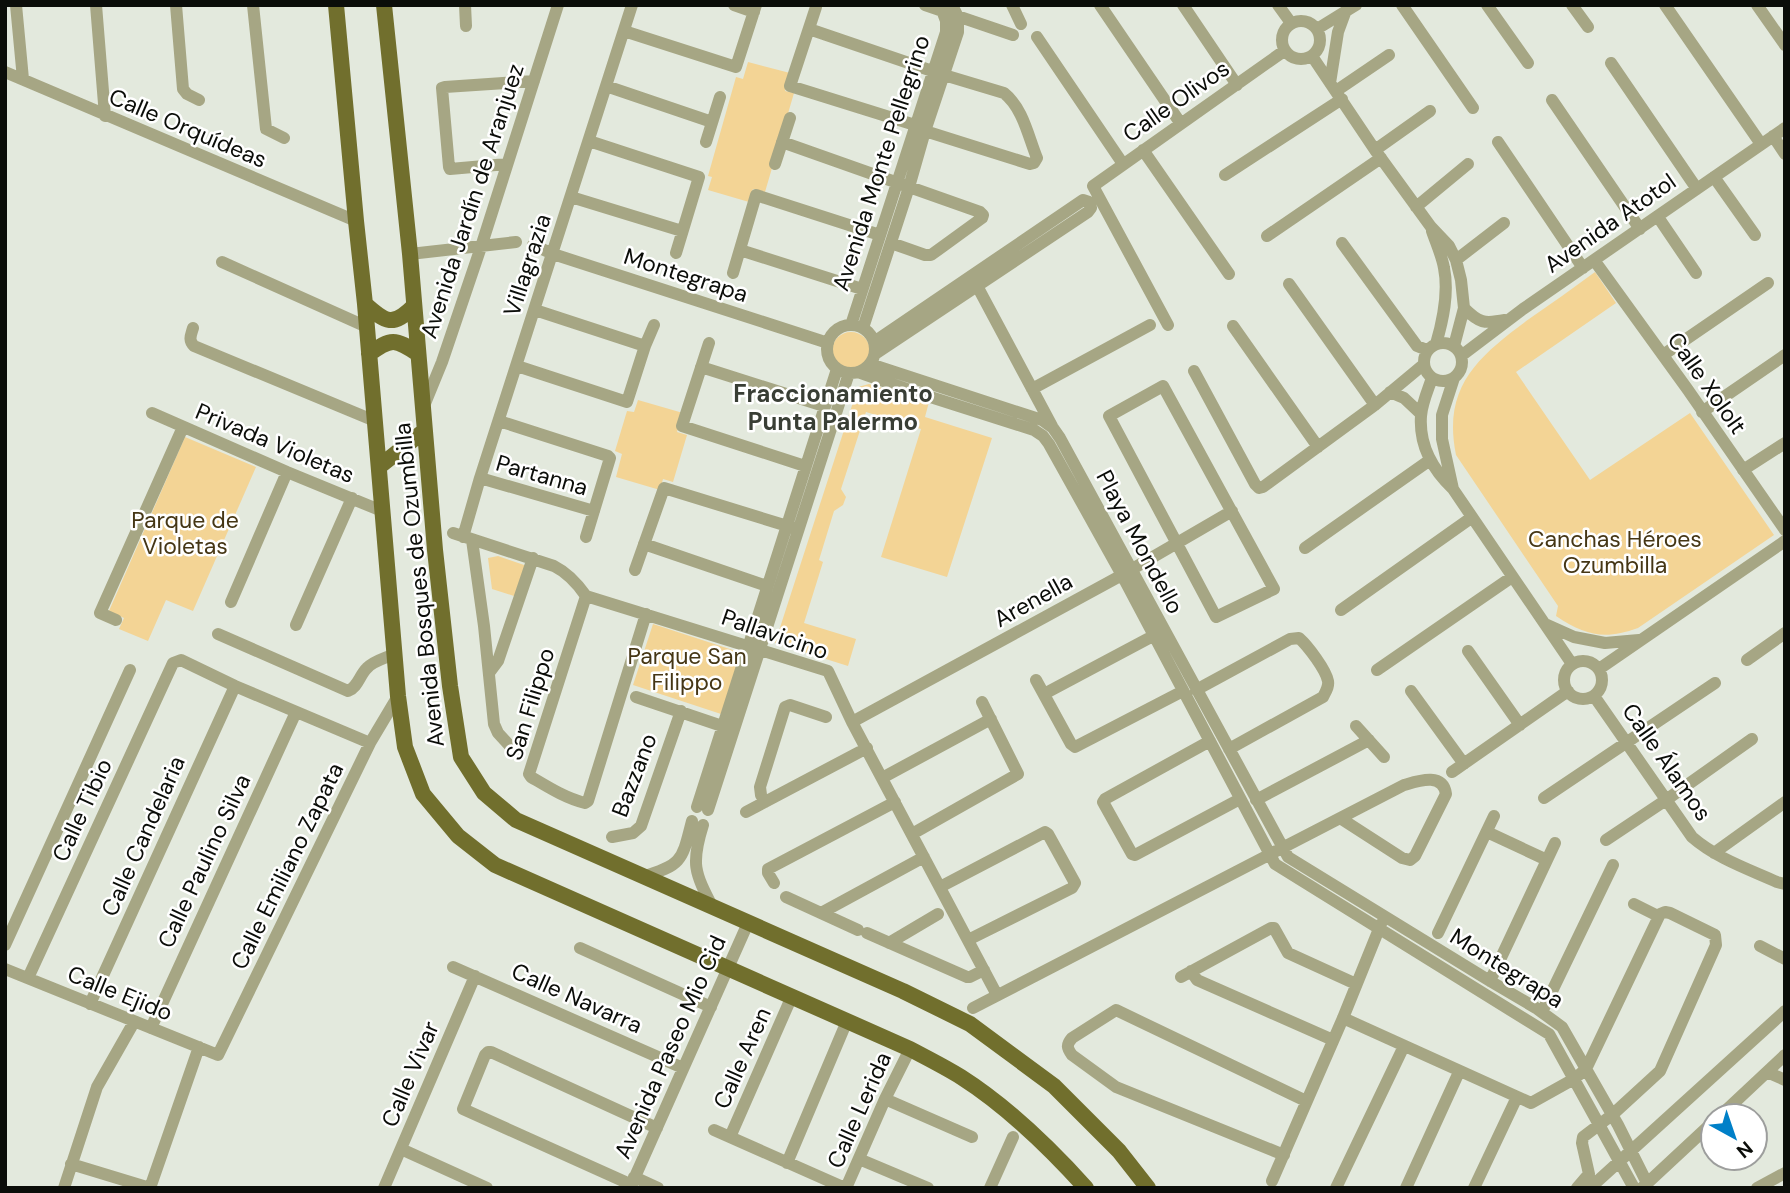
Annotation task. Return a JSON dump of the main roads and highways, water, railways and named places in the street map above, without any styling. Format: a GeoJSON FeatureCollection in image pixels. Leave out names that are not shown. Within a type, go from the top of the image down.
{"type":"FeatureCollection","features":[{"type":"Feature","properties":{"kind":"main road","name":"Avenida Bosques de Ozumbilla"},"geometry":{"type":"LineString","coordinates":[[335,5],[380,466],[398,696],[405,747],[423,794],[458,836],[495,865],[909,1049],[962,1077],[1007,1111],[1060,1159],[1086,1188]]}},
{"type":"Feature","properties":{"kind":"main road","name":"Avenida Bosques de Ozumbilla"},"geometry":{"type":"LineString","coordinates":[[384,5],[448,672],[461,757],[484,793],[516,820],[903,991],[970,1024],[1054,1086],[1119,1151],[1148,1188]]}},
{"type":"Feature","properties":{"kind":"main road"},"geometry":{"type":"LineString","coordinates":[[365,304],[380,318],[392,321],[403,318],[414,306]]}},
{"type":"Feature","properties":{"kind":"main road"},"geometry":{"type":"LineString","coordinates":[[369,354],[391,341],[404,344],[418,354]]}},
{"type":"Feature","properties":{"kind":"main road"},"geometry":{"type":"LineString","coordinates":[[380,466],[424,431]]}},
{"type":"Feature","properties":{"kind":"district","name":"Fraccionamiento Punta Palermo"},"geometry":{"type":"Point","coordinates":[833,408]}},
{"type":"Feature","properties":{"kind":"park label","name":"Parque de Violetas"},"geometry":{"type":"Point","coordinates":[185,533]}},
{"type":"Feature","properties":{"kind":"park label","name":"Canchas Héroes Ozumbilla"},"geometry":{"type":"Point","coordinates":[1615,552]}},
{"type":"Feature","properties":{"kind":"park label","name":"Parque San Filippo"},"geometry":{"type":"Point","coordinates":[687,669]}}]}
